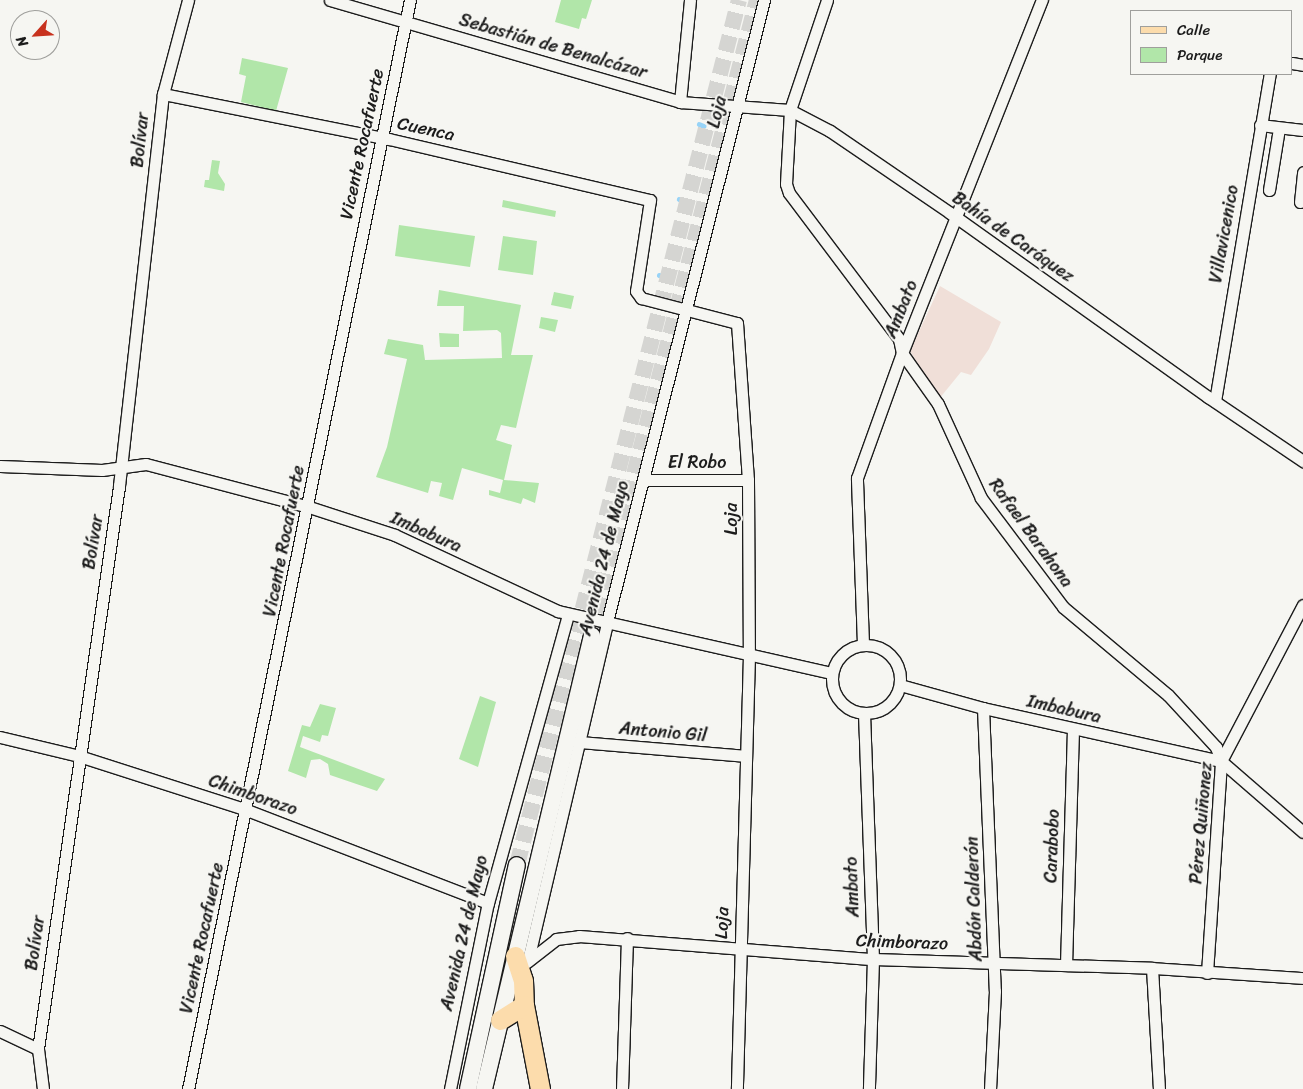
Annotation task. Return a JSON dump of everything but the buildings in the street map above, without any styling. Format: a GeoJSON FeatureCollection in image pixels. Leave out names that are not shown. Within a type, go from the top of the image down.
{"type":"FeatureCollection","features":[{"type":"Feature","properties":{"kind":"main road","name":"Avenida 24 de Mayo"},"geometry":{"type":"LineString","coordinates":[[484,1089],[500,1020],[522,958],[592,636]]}},
{"type":"Feature","properties":{"kind":"main road","name":"Avenida 24 de Mayo"},"geometry":{"type":"LineString","coordinates":[[468,1089],[517,866]]}},
{"type":"Feature","properties":{"kind":"main road"},"geometry":{"type":"LineString","coordinates":[[522,958],[524,1005],[540,1089]]}},
{"type":"Feature","properties":{"kind":"main road"},"geometry":{"type":"LineString","coordinates":[[500,1020],[524,1005]]}},
{"type":"Feature","properties":{"kind":"street","name":"Bolívar"},"geometry":{"type":"LineString","coordinates":[[43,1089],[38,1048],[78,756],[122,464],[163,94],[188,0]]}},
{"type":"Feature","properties":{"kind":"street","name":"Sebastián de Benalcázar"},"geometry":{"type":"LineString","coordinates":[[330,0],[406,20],[680,102]]}},
{"type":"Feature","properties":{"kind":"street","name":"Vicente Rocafuerte"},"geometry":{"type":"LineString","coordinates":[[188,1089],[309,508],[380,138],[410,0]]}},
{"type":"Feature","properties":{"kind":"street"},"geometry":{"type":"LineString","coordinates":[[680,102],[690,0]]}},
{"type":"Feature","properties":{"kind":"street","name":"Loja"},"geometry":{"type":"LineString","coordinates":[[737,1089],[744,756],[750,655],[748,480],[739,326],[735,321],[686,311],[766,0]]}},
{"type":"Feature","properties":{"kind":"street","name":"Rafael Barahona"},"geometry":{"type":"LineString","coordinates":[[826,0],[790,110],[786,187],[899,339],[902,352],[938,404],[981,498],[1063,607],[1168,695],[1216,748],[1222,761],[1303,832]]}},
{"type":"Feature","properties":{"kind":"street","name":"Ambato"},"geometry":{"type":"LineString","coordinates":[[863,644],[857,478],[902,352],[958,218],[1042,0]]}},
{"type":"Feature","properties":{"kind":"street","name":"Villavicenico"},"geometry":{"type":"LineString","coordinates":[[1215,401],[1270,75]]}},
{"type":"Feature","properties":{"kind":"street","name":"Cuenca"},"geometry":{"type":"LineString","coordinates":[[163,94],[380,138],[650,200],[636,291],[649,302],[686,311]]}},
{"type":"Feature","properties":{"kind":"street","name":"Bahía de Caráquez"},"geometry":{"type":"LineString","coordinates":[[680,102],[790,110],[830,131],[958,218],[1215,401],[1303,460]]}},
{"type":"Feature","properties":{"kind":"street"},"geometry":{"type":"LineString","coordinates":[[1260,125],[1303,130]]}},
{"type":"Feature","properties":{"kind":"street"},"geometry":{"type":"LineString","coordinates":[[1269,190],[1278,128]]}},
{"type":"Feature","properties":{"kind":"street"},"geometry":{"type":"LineString","coordinates":[[1300,202],[1303,172]]}},
{"type":"Feature","properties":{"kind":"street","name":"Avenida 24 de Mayo"},"geometry":{"type":"LineString","coordinates":[[522,958],[612,620],[686,311]]}},
{"type":"Feature","properties":{"kind":"street","name":"Imbabura"},"geometry":{"type":"LineString","coordinates":[[0,466],[102,470],[122,464],[146,464],[309,508],[395,535],[568,614],[612,620],[750,655],[832,672]]}},
{"type":"Feature","properties":{"kind":"street","name":"El Robo"},"geometry":{"type":"LineString","coordinates":[[646,481],[748,480]]}},
{"type":"Feature","properties":{"kind":"street","name":"Pérez Quiñonez"},"geometry":{"type":"LineString","coordinates":[[1207,973],[1222,761],[1303,605]]}},
{"type":"Feature","properties":{"kind":"street","name":"Avenida 24 de Mayo"},"geometry":{"type":"LineString","coordinates":[[450,1089],[488,903],[568,614]]}},
{"type":"Feature","properties":{"kind":"street"},"geometry":{"type":"LineString","coordinates":[[863,644],[883,649],[891,656],[897,664],[900,685],[891,702],[883,709],[864,713],[852,711],[836,695],[832,672],[843,653],[863,644]]}},
{"type":"Feature","properties":{"kind":"street","name":"Imbabura"},"geometry":{"type":"LineString","coordinates":[[900,685],[983,708],[1222,761]]}},
{"type":"Feature","properties":{"kind":"street","name":"Abdón Calderón"},"geometry":{"type":"LineString","coordinates":[[983,708],[994,962],[990,1089]]}},
{"type":"Feature","properties":{"kind":"street","name":"Ambato"},"geometry":{"type":"LineString","coordinates":[[864,713],[873,959],[869,1089]]}},
{"type":"Feature","properties":{"kind":"street","name":"Carabobo"},"geometry":{"type":"LineString","coordinates":[[1066,965],[1072,729]]}},
{"type":"Feature","properties":{"kind":"street","name":"Chimborazo"},"geometry":{"type":"LineString","coordinates":[[0,737],[78,756],[246,810],[488,903]]}},
{"type":"Feature","properties":{"kind":"street","name":"Antonio Gil"},"geometry":{"type":"LineString","coordinates":[[579,742],[744,756]]}},
{"type":"Feature","properties":{"kind":"street","name":"Chimborazo"},"geometry":{"type":"LineString","coordinates":[[522,958],[568,936],[627,938],[739,950],[873,959],[1152,968],[1303,978]]}},
{"type":"Feature","properties":{"kind":"street"},"geometry":{"type":"LineString","coordinates":[[622,1089],[627,938]]}},
{"type":"Feature","properties":{"kind":"street"},"geometry":{"type":"LineString","coordinates":[[1152,968],[1159,1089]]}},
{"type":"Feature","properties":{"kind":"street"},"geometry":{"type":"LineString","coordinates":[[0,1031],[38,1048]]}},
{"type":"Feature","properties":{"kind":"shaded area"},"geometry":{"type":"Polygon","coordinates":[[[940,286],[1001,322],[989,349],[971,375],[961,372],[939,399],[910,351],[940,286]]]}},
{"type":"Feature","properties":{"kind":"green space"},"geometry":{"type":"Polygon","coordinates":[[[561,0],[592,0],[586,19],[582,18],[579,29],[555,22],[561,0]]]}},
{"type":"Feature","properties":{"kind":"green space"},"geometry":{"type":"Polygon","coordinates":[[[242,58],[288,68],[276,111],[241,102],[246,76],[239,74],[242,58]]]}},
{"type":"Feature","properties":{"kind":"green space"},"geometry":{"type":"Polygon","coordinates":[[[212,160],[220,161],[218,173],[225,184],[224,191],[204,187],[205,180],[209,180],[212,160]]]}},
{"type":"Feature","properties":{"kind":"green space"},"geometry":{"type":"Polygon","coordinates":[[[503,200],[556,211],[555,217],[502,207],[503,200]]]}},
{"type":"Feature","properties":{"kind":"green space"},"geometry":{"type":"Polygon","coordinates":[[[399,225],[475,236],[470,267],[395,256],[399,225]]]}},
{"type":"Feature","properties":{"kind":"green space"},"geometry":{"type":"Polygon","coordinates":[[[503,236],[537,241],[533,275],[498,270],[503,236]]]}},
{"type":"Feature","properties":{"kind":"green space"},"geometry":{"type":"Polygon","coordinates":[[[439,290],[521,305],[511,355],[533,355],[516,428],[501,425],[496,440],[512,445],[504,480],[539,483],[535,503],[523,498],[521,504],[489,495],[489,490],[500,493],[503,480],[462,468],[453,500],[439,496],[442,483],[431,481],[428,493],[376,477],[387,447],[407,359],[384,354],[388,339],[423,345],[425,360],[502,358],[501,333],[497,330],[463,331],[464,306],[437,306],[439,290]]]}},
{"type":"Feature","properties":{"kind":"green space"},"geometry":{"type":"Polygon","coordinates":[[[554,292],[574,296],[571,309],[551,305],[554,292]]]}},
{"type":"Feature","properties":{"kind":"green space"},"geometry":{"type":"Polygon","coordinates":[[[541,317],[558,320],[555,332],[539,328],[541,317]]]}},
{"type":"Feature","properties":{"kind":"green space"},"geometry":{"type":"Polygon","coordinates":[[[439,333],[459,334],[459,347],[440,347],[439,333]]]}},
{"type":"Feature","properties":{"kind":"green space"},"geometry":{"type":"Polygon","coordinates":[[[480,696],[496,702],[478,767],[459,759],[480,696]]]}},
{"type":"Feature","properties":{"kind":"green space"},"geometry":{"type":"Polygon","coordinates":[[[320,704],[336,708],[328,736],[322,735],[320,742],[303,736],[300,747],[385,779],[377,791],[330,775],[328,764],[320,759],[311,760],[306,778],[288,771],[302,725],[310,727],[320,704]]]}},
{"type":"Feature","properties":{"kind":"waterway"},"geometry":{"type":"LineString","coordinates":[[699,124],[704,126]]}},
{"type":"Feature","properties":{"kind":"waterway"},"geometry":{"type":"LineString","coordinates":[[679,199],[686,202]]}},
{"type":"Feature","properties":{"kind":"waterway"},"geometry":{"type":"LineString","coordinates":[[659,275],[666,277]]}},
{"type":"Feature","properties":{"kind":"tunnel"},"geometry":{"type":"LineString","coordinates":[[517,865],[739,0]]}},
{"type":"Feature","properties":{"kind":"tunnel"},"geometry":{"type":"LineString","coordinates":[[592,636],[757,0]]}}]}
